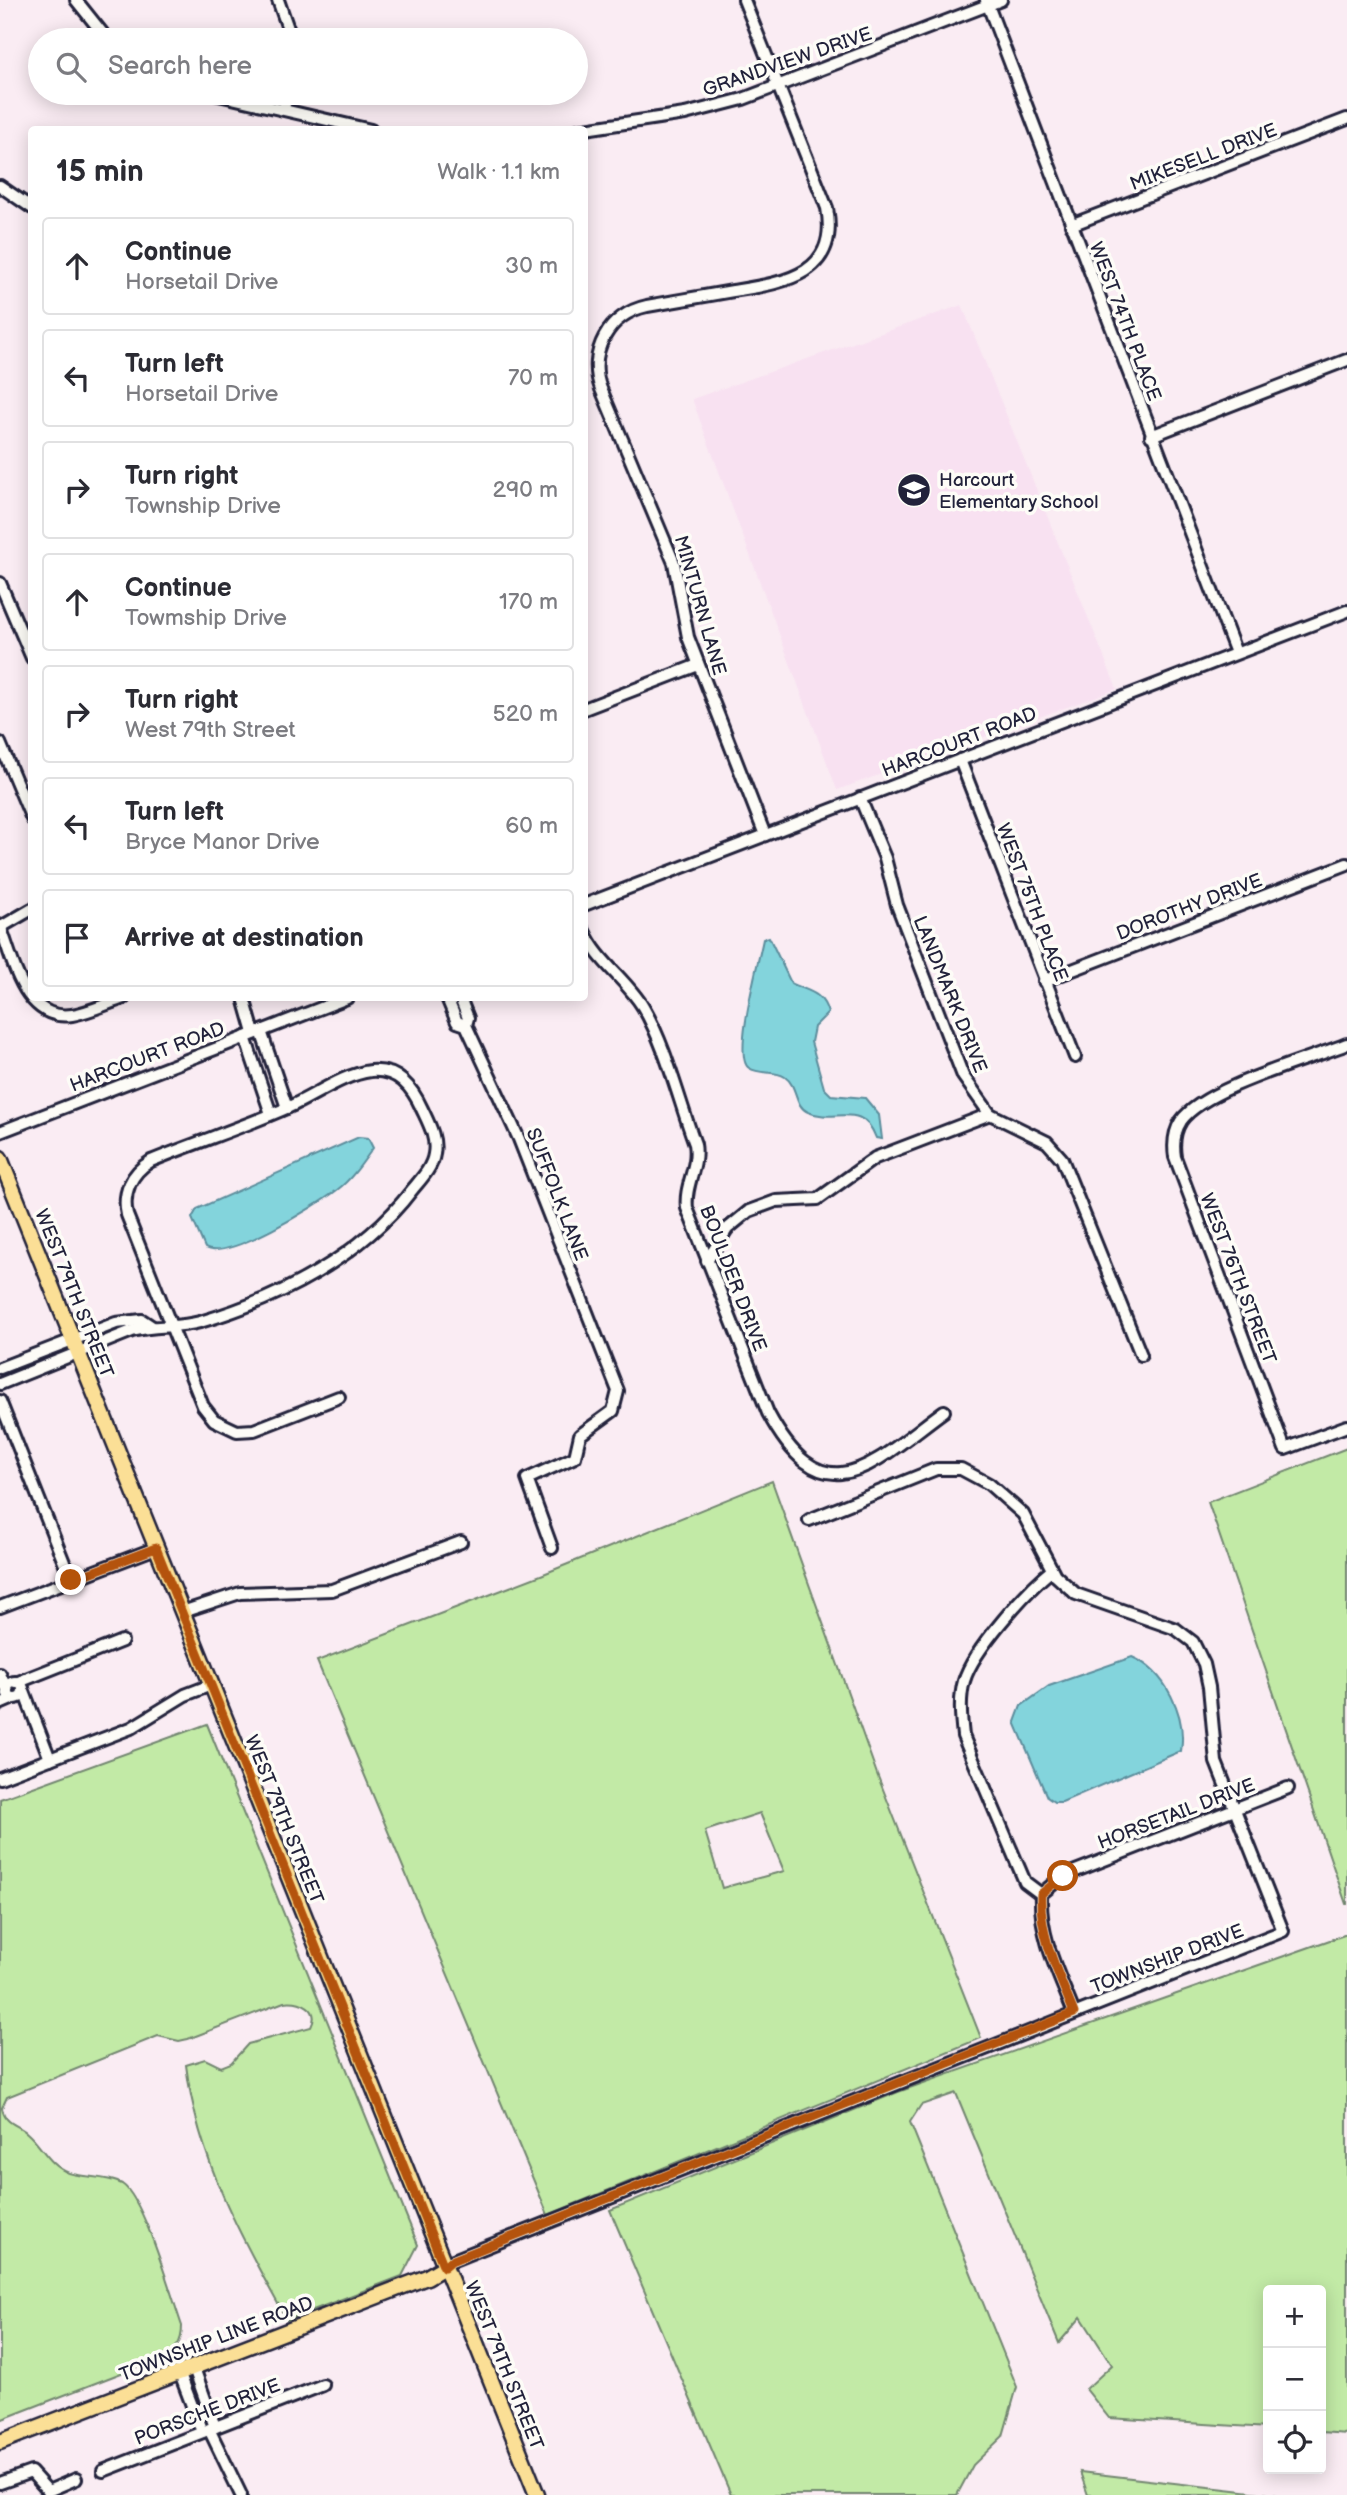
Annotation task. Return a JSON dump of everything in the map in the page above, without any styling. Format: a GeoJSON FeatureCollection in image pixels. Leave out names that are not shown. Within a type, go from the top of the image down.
{"type":"FeatureCollection","features":[{"type":"Feature","properties":{"kind":"main road","name":"WEST 79TH STREET"},"geometry":{"type":"LineString","coordinates":[[0,1158],[537,2495]]}},
{"type":"Feature","properties":{"kind":"main road","name":"TOWNSHIP LINE ROAD"},"geometry":{"type":"LineString","coordinates":[[0,2442],[427,2277],[444,2267]]}},
{"type":"Feature","properties":{"kind":"street"},"geometry":{"type":"LineString","coordinates":[[76,0],[98,28]]}},
{"type":"Feature","properties":{"kind":"street"},"geometry":{"type":"LineString","coordinates":[[278,0],[288,28]]}},
{"type":"Feature","properties":{"kind":"street"},"geometry":{"type":"LineString","coordinates":[[744,0],[779,86]]}},
{"type":"Feature","properties":{"kind":"street","name":"GRANDVIEW DRIVE"},"geometry":{"type":"LineString","coordinates":[[588,128],[694,112],[779,86],[987,2],[1001,0]]}},
{"type":"Feature","properties":{"kind":"street","name":"WEST 74TH PLACE"},"geometry":{"type":"LineString","coordinates":[[987,2],[1151,436],[1237,653]]}},
{"type":"Feature","properties":{"kind":"street","name":"MINTURN LANE"},"geometry":{"type":"LineString","coordinates":[[765,835],[688,637],[676,566],[598,380],[596,363],[600,345],[616,321],[637,308],[783,282],[801,275],[822,251],[828,233],[828,213],[779,86]]}},
{"type":"Feature","properties":{"kind":"street"},"geometry":{"type":"LineString","coordinates":[[266,105],[354,126]]}},
{"type":"Feature","properties":{"kind":"street"},"geometry":{"type":"LineString","coordinates":[[284,109],[285,105]]}},
{"type":"Feature","properties":{"kind":"street","name":"MIKESELL DRIVE"},"geometry":{"type":"LineString","coordinates":[[1071,225],[1347,119]]}},
{"type":"Feature","properties":{"kind":"street"},"geometry":{"type":"LineString","coordinates":[[0,186],[28,205]]}},
{"type":"Feature","properties":{"kind":"street"},"geometry":{"type":"LineString","coordinates":[[1151,436],[1347,360]]}},
{"type":"Feature","properties":{"kind":"street"},"geometry":{"type":"LineString","coordinates":[[0,583],[28,649]]}},
{"type":"Feature","properties":{"kind":"street","name":"HARCOURT ROAD"},"geometry":{"type":"LineString","coordinates":[[588,903],[1347,611]]}},
{"type":"Feature","properties":{"kind":"street"},"geometry":{"type":"LineString","coordinates":[[588,707],[698,665]]}},
{"type":"Feature","properties":{"kind":"street"},"geometry":{"type":"LineString","coordinates":[[0,743],[28,810]]}},
{"type":"Feature","properties":{"kind":"street","name":"WEST 75TH PLACE"},"geometry":{"type":"LineString","coordinates":[[960,760],[1075,1057]]}},
{"type":"Feature","properties":{"kind":"street","name":"LANDMARK DRIVE"},"geometry":{"type":"LineString","coordinates":[[860,798],[885,858],[898,909],[963,1076],[990,1114],[1047,1142],[1062,1159],[1141,1355]]}},
{"type":"Feature","properties":{"kind":"street","name":"DOROTHY DRIVE"},"geometry":{"type":"LineString","coordinates":[[1044,981],[1347,864]]}},
{"type":"Feature","properties":{"kind":"street"},"geometry":{"type":"LineString","coordinates":[[28,911],[0,927],[28,994]]}},
{"type":"Feature","properties":{"kind":"street","name":"BOULDER DRIVE"},"geometry":{"type":"LineString","coordinates":[[588,939],[597,956],[630,988],[650,1023],[695,1144],[696,1160],[686,1192],[686,1204],[777,1430],[801,1459],[825,1474],[844,1473],[878,1460],[944,1411]]}},
{"type":"Feature","properties":{"kind":"street"},"geometry":{"type":"LineString","coordinates":[[36,1001],[46,1010],[75,1014],[115,1001]]}},
{"type":"Feature","properties":{"kind":"street"},"geometry":{"type":"LineString","coordinates":[[245,1001],[271,1114]]}},
{"type":"Feature","properties":{"kind":"street","name":"HARCOURT ROAD"},"geometry":{"type":"LineString","coordinates":[[0,1132],[338,1001]]}},
{"type":"Feature","properties":{"kind":"street","name":"SUFFOLK LANE"},"geometry":{"type":"LineString","coordinates":[[448,1001],[457,1022],[466,1025],[519,1139],[618,1391],[613,1411],[583,1432],[575,1457],[527,1479],[552,1548]]}},
{"type":"Feature","properties":{"kind":"street"},"geometry":{"type":"LineString","coordinates":[[461,1001],[468,1018],[466,1025]]}},
{"type":"Feature","properties":{"kind":"street"},"geometry":{"type":"LineString","coordinates":[[254,1033],[287,1108]]}},
{"type":"Feature","properties":{"kind":"street","name":"WEST 76TH STREET"},"geometry":{"type":"LineString","coordinates":[[1347,1044],[1210,1097],[1183,1119],[1173,1143],[1175,1157],[1285,1449],[1347,1426]]}},
{"type":"Feature","properties":{"kind":"street"},"geometry":{"type":"LineString","coordinates":[[0,1384],[151,1326],[171,1324],[203,1321],[284,1289],[353,1248],[379,1228],[402,1203],[433,1159],[433,1134],[417,1098],[398,1077],[370,1072],[148,1163],[137,1172],[126,1199],[127,1215],[171,1324],[203,1406],[222,1425],[237,1431],[254,1430],[339,1397]]}},
{"type":"Feature","properties":{"kind":"street"},"geometry":{"type":"LineString","coordinates":[[707,1261],[727,1229],[749,1211],[776,1201],[818,1199],[875,1158],[990,1114]]}},
{"type":"Feature","properties":{"kind":"street"},"geometry":{"type":"LineString","coordinates":[[0,1368],[129,1319],[142,1320],[151,1326]]}},
{"type":"Feature","properties":{"kind":"street"},"geometry":{"type":"LineString","coordinates":[[0,1401],[71,1580]]}},
{"type":"Feature","properties":{"kind":"street"},"geometry":{"type":"LineString","coordinates":[[809,1520],[936,1469],[961,1469],[989,1484],[1023,1514],[1052,1570],[1076,1594],[1176,1629],[1193,1642],[1204,1664],[1209,1687],[1216,1762],[1235,1809]]}},
{"type":"Feature","properties":{"kind":"street"},"geometry":{"type":"LineString","coordinates":[[182,1612],[240,1593],[338,1589],[461,1542]]}},
{"type":"Feature","properties":{"kind":"street"},"geometry":{"type":"LineString","coordinates":[[0,1608],[156,1548]]}},
{"type":"Feature","properties":{"kind":"street"},"geometry":{"type":"LineString","coordinates":[[1052,1570],[1028,1589],[971,1665],[964,1681],[960,1711],[963,1736],[1024,1882],[1041,1894],[1040,1917],[1046,1942],[1074,2013]]}},
{"type":"Feature","properties":{"kind":"street"},"geometry":{"type":"LineString","coordinates":[[11,1695],[9,1685],[20,1686],[122,1641]]}},
{"type":"Feature","properties":{"kind":"street"},"geometry":{"type":"LineString","coordinates":[[0,1674],[11,1695]]}},
{"type":"Feature","properties":{"kind":"street"},"geometry":{"type":"LineString","coordinates":[[0,1778],[131,1728],[185,1695],[211,1685]]}},
{"type":"Feature","properties":{"kind":"street"},"geometry":{"type":"LineString","coordinates":[[20,1686],[51,1759]]}},
{"type":"Feature","properties":{"kind":"street"},"geometry":{"type":"LineString","coordinates":[[0,1704],[11,1695]]}},
{"type":"Feature","properties":{"kind":"street","name":"HORSETAIL DRIVE"},"geometry":{"type":"LineString","coordinates":[[1041,1894],[1063,1876],[1288,1788]]}},
{"type":"Feature","properties":{"kind":"street","name":"TOWNSHIP DRIVE"},"geometry":{"type":"LineString","coordinates":[[444,2267],[451,2261],[1283,1931],[1235,1809]]}},
{"type":"Feature","properties":{"kind":"street"},"geometry":{"type":"LineString","coordinates":[[194,2368],[209,2429]]}},
{"type":"Feature","properties":{"kind":"street"},"geometry":{"type":"LineString","coordinates":[[180,2374],[241,2495]]}},
{"type":"Feature","properties":{"kind":"street","name":"PORSCHE DRIVE"},"geometry":{"type":"LineString","coordinates":[[103,2471],[323,2385]]}},
{"type":"Feature","properties":{"kind":"street"},"geometry":{"type":"LineString","coordinates":[[0,2483],[31,2472],[48,2491],[76,2479]]}},
{"type":"Feature","properties":{"kind":"shaded area"},"geometry":{"type":"Polygon","coordinates":[[[962,305],[1117,689],[837,790],[692,399],[962,305]]]}},
{"type":"Feature","properties":{"kind":"green space"},"geometry":{"type":"Polygon","coordinates":[[[1347,1448],[1347,1904],[1346,1904],[1208,1502],[1347,1448]]]}},
{"type":"Feature","properties":{"kind":"green space"},"geometry":{"type":"Polygon","coordinates":[[[772,1481],[877,1774],[981,2038],[548,2215],[317,1661],[541,1575],[772,1481]],[[760,1813],[705,1831],[722,1888],[784,1871],[760,1813]]]}},
{"type":"Feature","properties":{"kind":"green space"},"geometry":{"type":"Polygon","coordinates":[[[207,1724],[418,2245],[402,2276],[287,2320],[238,2228],[200,2133],[186,2065],[205,2059],[221,2067],[231,2063],[248,2044],[311,2027],[313,2015],[311,2010],[302,2004],[284,2002],[179,2041],[158,2036],[7,2097],[2,2108],[6,2117],[27,2133],[62,2170],[116,2181],[130,2193],[148,2228],[182,2326],[177,2346],[160,2358],[0,2420],[0,1799],[207,1724]]]}},
{"type":"Feature","properties":{"kind":"green space"},"geometry":{"type":"Polygon","coordinates":[[[1347,1934],[1347,2434],[1326,2432],[1326,2285],[1263,2285],[1263,2428],[1109,2418],[1086,2389],[1112,2365],[1081,2317],[1059,2343],[956,2093],[921,2105],[910,2122],[1017,2387],[1003,2436],[973,2465],[957,2495],[731,2495],[610,2210],[898,2092],[1347,1934]]]}},
{"type":"Feature","properties":{"kind":"green space"},"geometry":{"type":"Polygon","coordinates":[[[1080,2472],[1277,2495],[1088,2495],[1080,2472]]]}},
{"type":"Feature","properties":{"kind":"water"},"geometry":{"type":"Polygon","coordinates":[[[769,937],[791,983],[818,996],[828,1013],[814,1027],[811,1042],[824,1088],[831,1095],[865,1098],[879,1115],[882,1139],[876,1138],[870,1126],[855,1116],[828,1116],[808,1112],[800,1105],[792,1085],[785,1077],[749,1068],[743,1047],[748,1008],[763,939],[769,937]]]}},
{"type":"Feature","properties":{"kind":"water"},"geometry":{"type":"Polygon","coordinates":[[[359,1137],[368,1138],[373,1148],[352,1176],[337,1190],[292,1219],[251,1240],[216,1250],[205,1248],[192,1218],[197,1209],[359,1137]]]}},
{"type":"Feature","properties":{"kind":"water"},"geometry":{"type":"Polygon","coordinates":[[[1132,1657],[1144,1664],[1164,1683],[1171,1696],[1181,1723],[1181,1751],[1062,1802],[1054,1802],[1047,1797],[1015,1722],[1021,1706],[1049,1686],[1132,1657]]]}},
{"type":"Feature","properties":{"kind":"place","name":"Harcourt Elementary School"},"geometry":{"type":"Point","coordinates":[914,490]}},
{"type":"Feature","properties":{"kind":"route"},"geometry":{"type":"LineString","coordinates":[[71,1580],[156,1548],[444,2267],[451,2261],[1074,2013],[1046,1942],[1040,1917],[1041,1894],[1063,1876]]}}]}
